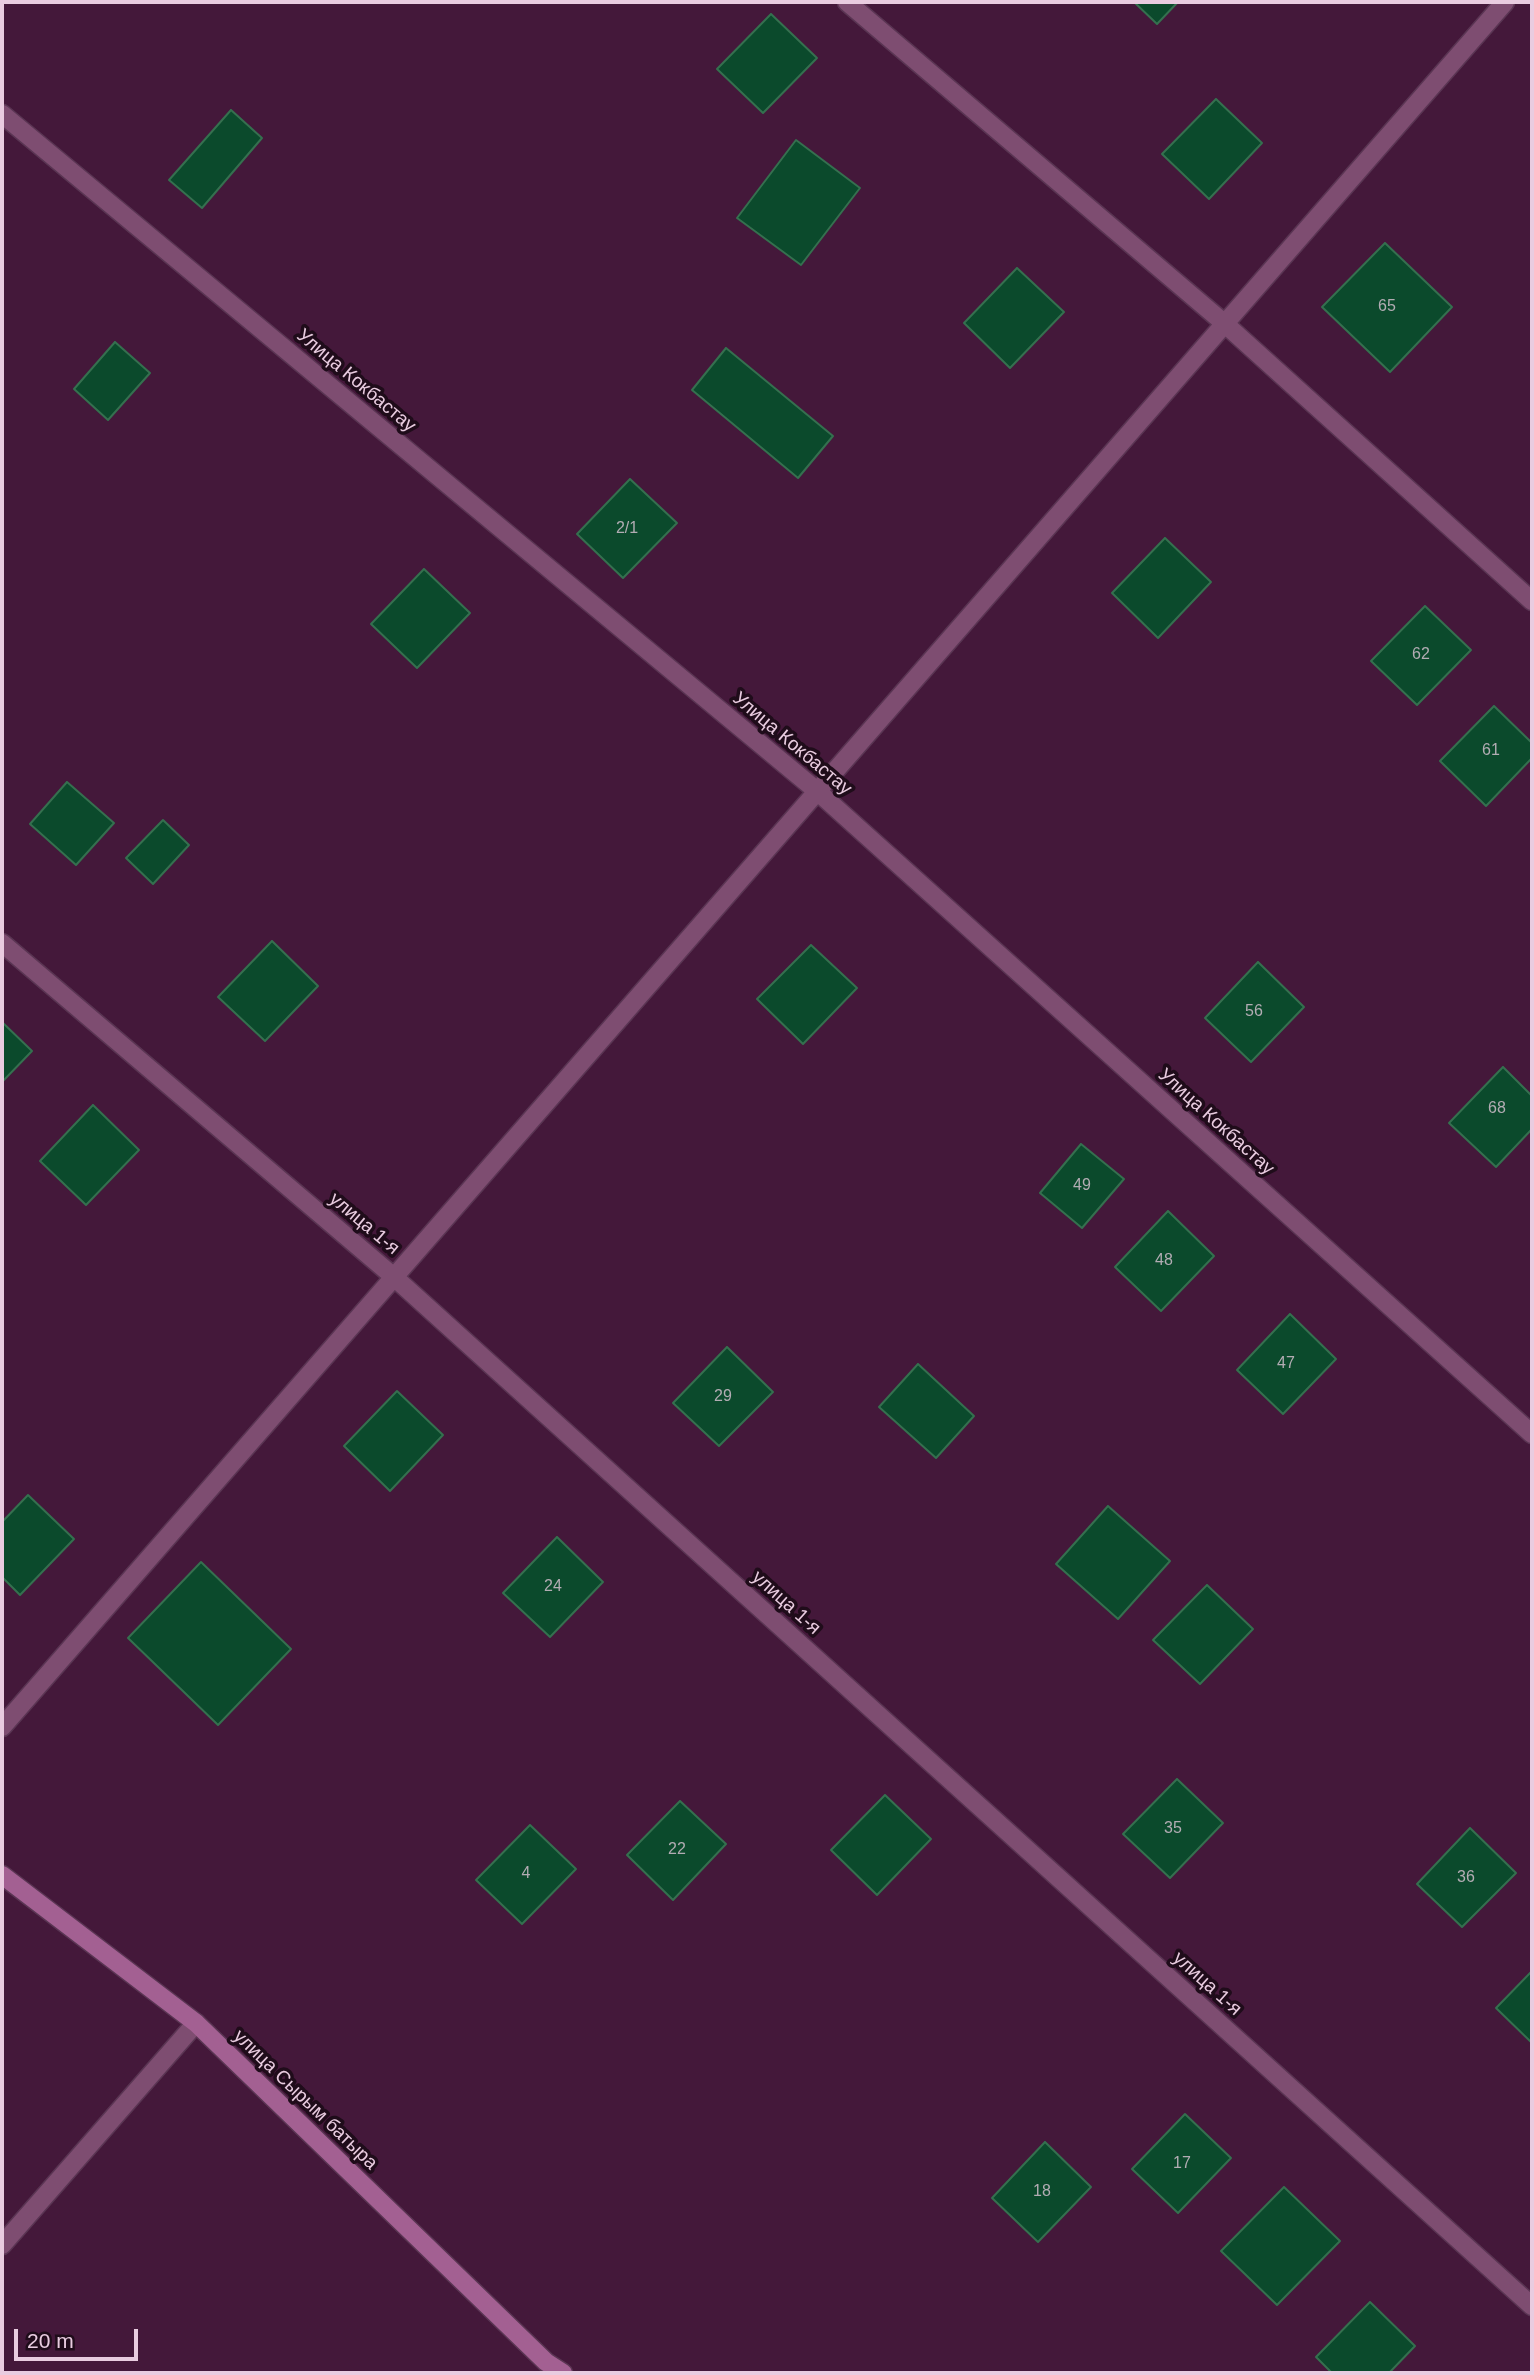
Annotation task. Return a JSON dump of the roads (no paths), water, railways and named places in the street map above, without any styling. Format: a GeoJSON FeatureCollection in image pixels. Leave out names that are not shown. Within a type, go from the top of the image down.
{"type":"FeatureCollection","features":[{"type":"Feature","properties":{"kind":"street"},"geometry":{"type":"LineString","coordinates":[[847,2],[1224,323],[1532,601]]}},
{"type":"Feature","properties":{"kind":"street"},"geometry":{"type":"LineString","coordinates":[[2,1727],[1505,2]]}},
{"type":"Feature","properties":{"kind":"street","name":"Улица Кокбастау"},"geometry":{"type":"LineString","coordinates":[[2,114],[817,791],[1532,1434]]}},
{"type":"Feature","properties":{"kind":"street","name":"улица 1-я"},"geometry":{"type":"LineString","coordinates":[[2,943],[394,1277],[1532,2306]]}},
{"type":"Feature","properties":{"kind":"street","name":"улица Сырым батыра"},"geometry":{"type":"LineString","coordinates":[[2,1875],[196,2023],[536,2353],[563,2373]]}},
{"type":"Feature","properties":{"kind":"street"},"geometry":{"type":"LineString","coordinates":[[2,2245],[196,2023]]}}]}
